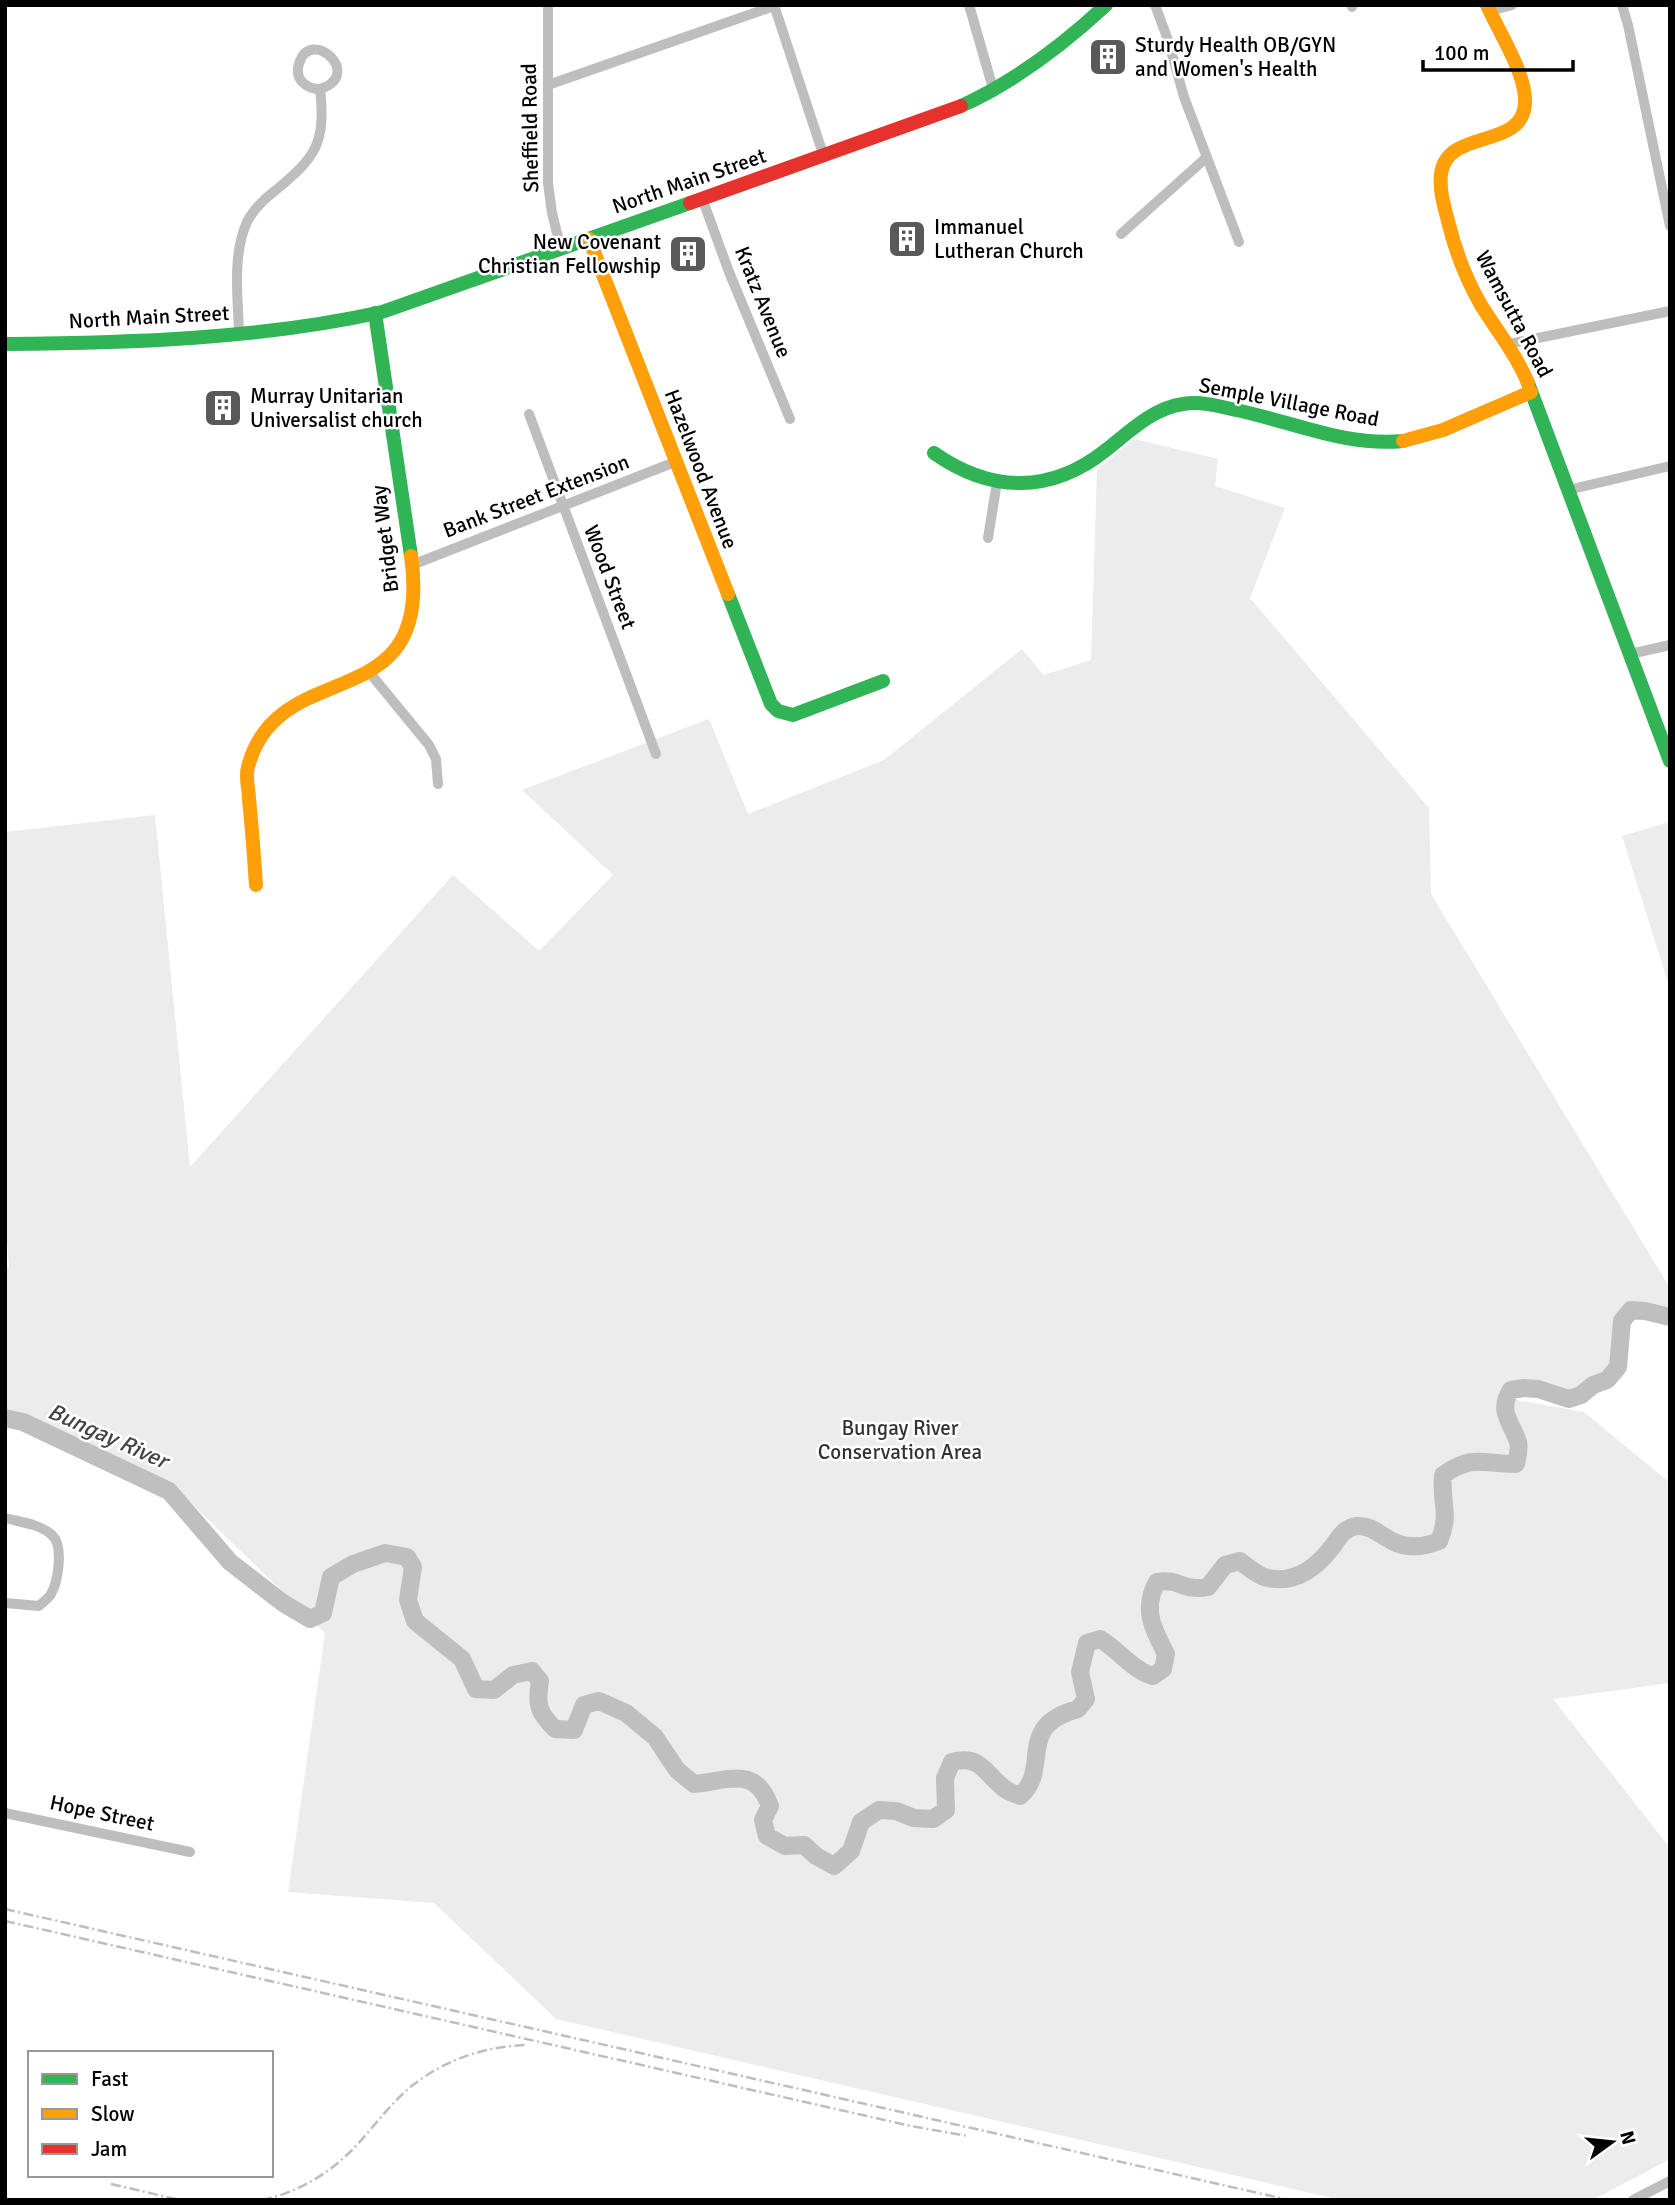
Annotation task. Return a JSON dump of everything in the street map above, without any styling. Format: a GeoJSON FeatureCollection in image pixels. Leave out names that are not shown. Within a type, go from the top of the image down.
{"type":"FeatureCollection","features":[{"type":"Feature","properties":{"kind":"street","name":"Sheffield Road"},"geometry":{"type":"LineString","coordinates":[[548,5],[548,183],[561,249]]}},
{"type":"Feature","properties":{"kind":"street"},"geometry":{"type":"LineString","coordinates":[[548,85],[774,5],[824,157]]}},
{"type":"Feature","properties":{"kind":"street"},"geometry":{"type":"LineString","coordinates":[[968,5],[993,92]]}},
{"type":"Feature","properties":{"kind":"street","name":"North Main Street"},"geometry":{"type":"LineString","coordinates":[[5,344],[140,340],[299,329],[375,313],[824,157],[962,106],[993,92],[1031,69],[1107,5]]}},
{"type":"Feature","properties":{"kind":"street"},"geometry":{"type":"LineString","coordinates":[[1155,5],[1184,97],[1239,242]]}},
{"type":"Feature","properties":{"kind":"street"},"geometry":{"type":"LineString","coordinates":[[1488,8],[1512,5]]}},
{"type":"Feature","properties":{"kind":"street"},"geometry":{"type":"LineString","coordinates":[[1622,5],[1670,226]]}},
{"type":"Feature","properties":{"kind":"street","name":"Wamsutta Road"},"geometry":{"type":"LineString","coordinates":[[1488,8],[1521,84],[1525,107],[1523,117],[1507,131],[1460,147],[1451,153],[1445,159],[1440,183],[1458,256],[1471,285],[1509,344],[1531,392],[1670,761]]}},
{"type":"Feature","properties":{"kind":"street"},"geometry":{"type":"LineString","coordinates":[[311,51],[330,54],[337,65],[337,72],[331,84],[320,89],[307,87],[302,83],[298,71],[301,59],[311,51]]}},
{"type":"Feature","properties":{"kind":"street"},"geometry":{"type":"LineString","coordinates":[[239,333],[238,265],[242,237],[253,212],[262,201],[299,170],[315,152],[322,120],[320,89]]}},
{"type":"Feature","properties":{"kind":"street"},"geometry":{"type":"LineString","coordinates":[[1121,234],[1207,157]]}},
{"type":"Feature","properties":{"kind":"street","name":"Kratz Avenue"},"geometry":{"type":"LineString","coordinates":[[702,198],[729,272],[790,419]]}},
{"type":"Feature","properties":{"kind":"street","name":"Hazelwood Avenue"},"geometry":{"type":"LineString","coordinates":[[589,239],[769,699],[778,711],[785,714],[801,713],[883,681]]}},
{"type":"Feature","properties":{"kind":"street"},"geometry":{"type":"LineString","coordinates":[[1509,344],[1670,311]]}},
{"type":"Feature","properties":{"kind":"street","name":"Bridget Way"},"geometry":{"type":"LineString","coordinates":[[256,885],[247,770],[250,753],[257,738],[271,720],[287,707],[304,698],[351,682],[369,672],[396,650],[412,617],[412,565],[375,313]]}},
{"type":"Feature","properties":{"kind":"street","name":"Semple Village Road"},"geometry":{"type":"LineString","coordinates":[[934,453],[952,467],[997,482],[1024,485],[1058,479],[1086,464],[1158,412],[1182,404],[1241,410],[1361,440],[1395,442],[1434,432],[1531,392]]}},
{"type":"Feature","properties":{"kind":"street","name":"Wood Street"},"geometry":{"type":"LineString","coordinates":[[529,414],[656,754]]}},
{"type":"Feature","properties":{"kind":"street","name":"Bank Street Extension"},"geometry":{"type":"LineString","coordinates":[[412,565],[675,462]]}},
{"type":"Feature","properties":{"kind":"street"},"geometry":{"type":"LineString","coordinates":[[1568,490],[1670,466]]}},
{"type":"Feature","properties":{"kind":"street"},"geometry":{"type":"LineString","coordinates":[[988,538],[997,482]]}},
{"type":"Feature","properties":{"kind":"street"},"geometry":{"type":"LineString","coordinates":[[1630,654],[1670,645]]}},
{"type":"Feature","properties":{"kind":"street"},"geometry":{"type":"LineString","coordinates":[[369,672],[429,745],[436,759],[438,785]]}},
{"type":"Feature","properties":{"kind":"street"},"geometry":{"type":"LineString","coordinates":[[5,1518],[45,1530],[55,1537],[58,1548],[55,1584],[49,1597],[39,1606],[5,1603]]}},
{"type":"Feature","properties":{"kind":"street","name":"Hope Street"},"geometry":{"type":"LineString","coordinates":[[5,1813],[190,1852]]}},
{"type":"Feature","properties":{"kind":"street"},"geometry":{"type":"LineString","coordinates":[[1633,2200],[1670,2181]]}},
{"type":"Feature","properties":{"kind":"green space","name":"Bungay River Conservation Area"},"geometry":{"type":"Polygon","coordinates":[[[1134,439],[1218,459],[1215,486],[1285,508],[1250,598],[1429,808],[1431,894],[1670,1288],[1670,1317],[1631,1310],[1622,1321],[1618,1367],[1607,1380],[1569,1399],[1538,1389],[1524,1388],[1511,1390],[1505,1398],[1584,1412],[1670,1483],[1670,1683],[1553,1699],[1670,1848],[1670,2159],[1593,2200],[1341,2200],[556,2019],[434,1903],[288,1892],[325,1633],[186,1498],[5,1415],[5,1268],[9,1267],[5,1213],[5,832],[155,815],[190,1167],[453,875],[539,951],[613,875],[522,790],[709,719],[748,814],[884,760],[1022,649],[1044,675],[1091,660],[1097,470],[1134,439]]]}},
{"type":"Feature","properties":{"kind":"green space"},"geometry":{"type":"Polygon","coordinates":[[[1670,822],[1670,989],[1622,836],[1670,822]]]}},
{"type":"Feature","properties":{"kind":"waterway","name":"Bungay River"},"geometry":{"type":"LineString","coordinates":[[5,1418],[23,1422],[169,1491],[230,1562],[283,1603],[310,1619],[323,1613],[331,1577],[353,1564],[385,1553],[407,1557],[413,1567],[408,1600],[415,1621],[462,1659],[476,1689],[494,1690],[513,1675],[532,1671],[540,1681],[540,1707],[555,1729],[574,1730],[584,1705],[599,1701],[626,1713],[655,1737],[677,1770],[694,1784],[739,1778],[757,1785],[770,1806],[763,1820],[767,1836],[785,1846],[804,1845],[816,1856],[834,1866],[851,1851],[861,1822],[879,1810],[896,1811],[914,1818],[933,1819],[946,1810],[945,1778],[952,1762],[962,1760],[976,1763],[1005,1789],[1020,1796],[1034,1773],[1037,1748],[1046,1726],[1058,1716],[1078,1709],[1086,1699],[1080,1672],[1087,1643],[1100,1639],[1139,1669],[1153,1676],[1163,1669],[1166,1654],[1153,1627],[1150,1610],[1150,1601],[1157,1582],[1165,1581],[1193,1588],[1208,1587],[1225,1565],[1240,1561],[1268,1578],[1296,1576],[1320,1561],[1346,1530],[1357,1526],[1371,1529],[1404,1545],[1421,1546],[1439,1541],[1445,1515],[1443,1475],[1453,1468],[1471,1462],[1516,1464],[1518,1442],[1505,1411],[1511,1390],[1538,1389],[1569,1399],[1581,1395],[1593,1385],[1607,1380],[1618,1367],[1622,1321],[1631,1310],[1670,1317]]}},
{"type":"Feature","properties":{"kind":"railway"},"geometry":{"type":"LineString","coordinates":[[5,1909],[1289,2200]]}},
{"type":"Feature","properties":{"kind":"railway"},"geometry":{"type":"LineString","coordinates":[[5,1921],[911,2126],[968,2136]]}},
{"type":"Feature","properties":{"kind":"railway"},"geometry":{"type":"LineString","coordinates":[[262,2200],[299,2188],[332,2168],[351,2151],[404,2092],[439,2068],[482,2051],[528,2045]]}},
{"type":"Feature","properties":{"kind":"railway"},"geometry":{"type":"LineString","coordinates":[[111,2184],[180,2200]]}},
{"type":"Feature","properties":{"kind":"traffic: fast"},"geometry":{"type":"LineString","coordinates":[[961,106],[1038,62],[1106,5]]}},
{"type":"Feature","properties":{"kind":"traffic: fast"},"geometry":{"type":"LineString","coordinates":[[5,344],[195,338],[289,328],[382,312],[690,203]]}},
{"type":"Feature","properties":{"kind":"traffic: fast"},"geometry":{"type":"LineString","coordinates":[[375,313],[411,556]]}},
{"type":"Feature","properties":{"kind":"traffic: fast"},"geometry":{"type":"LineString","coordinates":[[1528,383],[1670,761]]}},
{"type":"Feature","properties":{"kind":"traffic: fast"},"geometry":{"type":"LineString","coordinates":[[934,453],[977,476],[1021,483],[1042,481],[1064,475],[1085,464],[1162,410],[1189,403],[1223,407],[1339,437],[1382,442],[1403,441]]}},
{"type":"Feature","properties":{"kind":"traffic: fast"},"geometry":{"type":"LineString","coordinates":[[728,594],[771,704],[778,711],[793,715],[883,681]]}},
{"type":"Feature","properties":{"kind":"traffic: slow"},"geometry":{"type":"LineString","coordinates":[[1487,5],[1522,80],[1525,104],[1521,118],[1511,128],[1456,150],[1446,160],[1441,174],[1441,192],[1454,243],[1466,275],[1528,383]]}},
{"type":"Feature","properties":{"kind":"traffic: slow"},"geometry":{"type":"LineString","coordinates":[[589,239],[728,594]]}},
{"type":"Feature","properties":{"kind":"traffic: slow"},"geometry":{"type":"LineString","coordinates":[[1403,441],[1443,430],[1531,392]]}},
{"type":"Feature","properties":{"kind":"traffic: slow"},"geometry":{"type":"LineString","coordinates":[[256,885],[248,767],[265,732],[290,709],[378,665],[400,643],[412,608],[411,556]]}},
{"type":"Feature","properties":{"kind":"traffic: jam"},"geometry":{"type":"LineString","coordinates":[[690,203],[961,106]]}},
{"type":"Feature","properties":{"kind":"place","name":"Sturdy Health OB/GYN and Women's Health"},"geometry":{"type":"Point","coordinates":[1108,57]}},
{"type":"Feature","properties":{"kind":"place","name":"Immanuel Lutheran Church"},"geometry":{"type":"Point","coordinates":[907,239]}},
{"type":"Feature","properties":{"kind":"place","name":"New Covenant Christian Fellowship"},"geometry":{"type":"Point","coordinates":[688,254]}},
{"type":"Feature","properties":{"kind":"place","name":"Murray Unitarian Universalist church"},"geometry":{"type":"Point","coordinates":[223,408]}}]}
